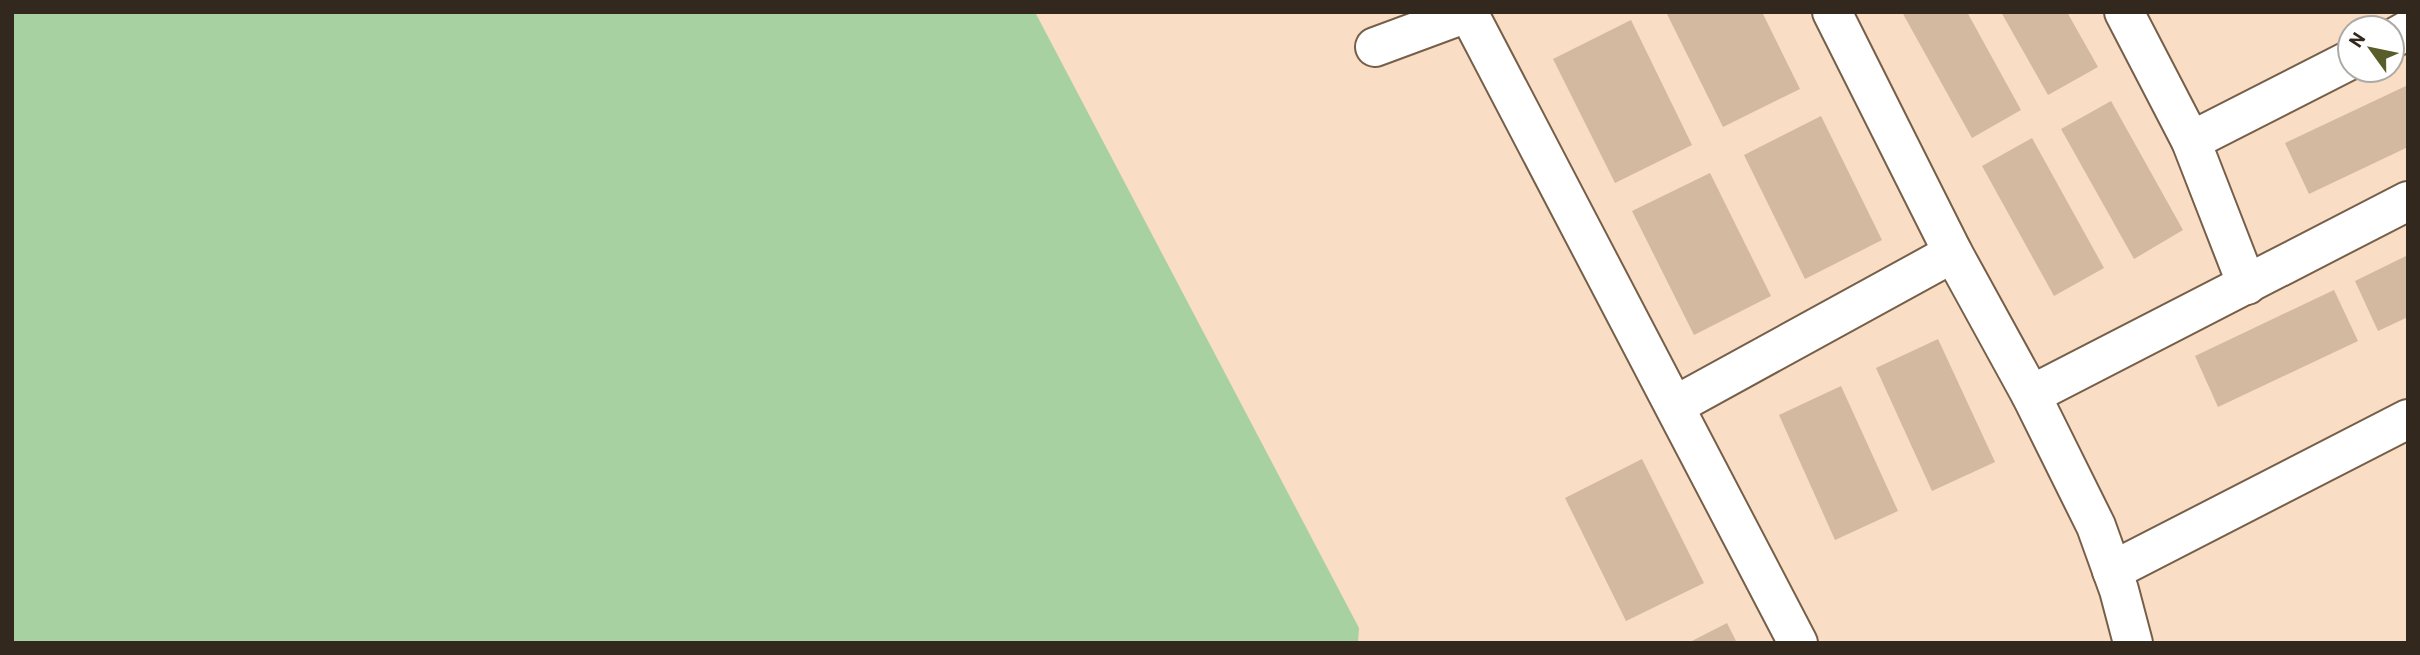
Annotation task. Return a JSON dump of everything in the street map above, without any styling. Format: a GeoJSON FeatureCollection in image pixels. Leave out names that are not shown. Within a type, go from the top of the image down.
{"type":"FeatureCollection","features":[{"type":"Feature","properties":{"kind":"street"},"geometry":{"type":"LineString","coordinates":[[1832,12],[1953,253],[2031,395],[2096,526],[2133,643]]}},
{"type":"Feature","properties":{"kind":"street"},"geometry":{"type":"LineString","coordinates":[[2124,12],[2192,141],[2247,285]]}},
{"type":"Feature","properties":{"kind":"street"},"geometry":{"type":"LineString","coordinates":[[1375,47],[1468,13],[1676,405],[1798,643]]}},
{"type":"Feature","properties":{"kind":"street"},"geometry":{"type":"LineString","coordinates":[[2192,141],[2336,67]]}},
{"type":"Feature","properties":{"kind":"street"},"geometry":{"type":"LineString","coordinates":[[2031,395],[2408,201]]}},
{"type":"Feature","properties":{"kind":"street"},"geometry":{"type":"LineString","coordinates":[[1676,405],[1953,253]]}},
{"type":"Feature","properties":{"kind":"street"},"geometry":{"type":"LineString","coordinates":[[2112,571],[2408,419]]}},
{"type":"Feature","properties":{"kind":"green space"},"geometry":{"type":"Polygon","coordinates":[[[12,12],[1035,12],[1359,628],[1358,643],[12,643],[12,12]]]}},
{"type":"Feature","properties":{"kind":"building"},"geometry":{"type":"Polygon","coordinates":[[[1666,12],[1762,12],[1800,89],[1723,127],[1666,12]]]}},
{"type":"Feature","properties":{"kind":"building"},"geometry":{"type":"Polygon","coordinates":[[[1902,12],[1967,12],[2021,110],[1972,138],[1902,12]]]}},
{"type":"Feature","properties":{"kind":"building"},"geometry":{"type":"Polygon","coordinates":[[[2001,12],[2067,12],[2098,67],[2048,95],[2001,12]]]}},
{"type":"Feature","properties":{"kind":"building"},"geometry":{"type":"Polygon","coordinates":[[[1631,20],[1692,145],[1615,183],[1553,59],[1631,20]]]}},
{"type":"Feature","properties":{"kind":"building"},"geometry":{"type":"Polygon","coordinates":[[[2408,85],[2408,147],[2309,194],[2285,143],[2408,85]]]}},
{"type":"Feature","properties":{"kind":"building"},"geometry":{"type":"Polygon","coordinates":[[[2111,101],[2183,230],[2134,259],[2061,129],[2111,101]]]}},
{"type":"Feature","properties":{"kind":"building"},"geometry":{"type":"Polygon","coordinates":[[[1821,116],[1882,240],[1805,279],[1744,155],[1821,116]]]}},
{"type":"Feature","properties":{"kind":"building"},"geometry":{"type":"Polygon","coordinates":[[[2032,138],[2104,268],[2054,296],[1982,166],[2032,138]]]}},
{"type":"Feature","properties":{"kind":"building"},"geometry":{"type":"Polygon","coordinates":[[[1710,173],[1771,296],[1694,335],[1632,211],[1710,173]]]}},
{"type":"Feature","properties":{"kind":"building"},"geometry":{"type":"Polygon","coordinates":[[[2408,255],[2408,317],[2378,331],[2355,281],[2408,255]]]}},
{"type":"Feature","properties":{"kind":"building"},"geometry":{"type":"Polygon","coordinates":[[[2334,290],[2358,341],[2218,407],[2195,356],[2334,290]]]}},
{"type":"Feature","properties":{"kind":"building"},"geometry":{"type":"Polygon","coordinates":[[[1938,339],[1995,462],[1932,491],[1876,368],[1938,339]]]}},
{"type":"Feature","properties":{"kind":"building"},"geometry":{"type":"Polygon","coordinates":[[[1841,386],[1898,511],[1835,540],[1779,415],[1841,386]]]}},
{"type":"Feature","properties":{"kind":"building"},"geometry":{"type":"Polygon","coordinates":[[[1642,459],[1704,583],[1626,621],[1565,498],[1642,459]]]}},
{"type":"Feature","properties":{"kind":"building"},"geometry":{"type":"Polygon","coordinates":[[[1727,623],[1737,643],[1688,643],[1727,623]]]}}]}
